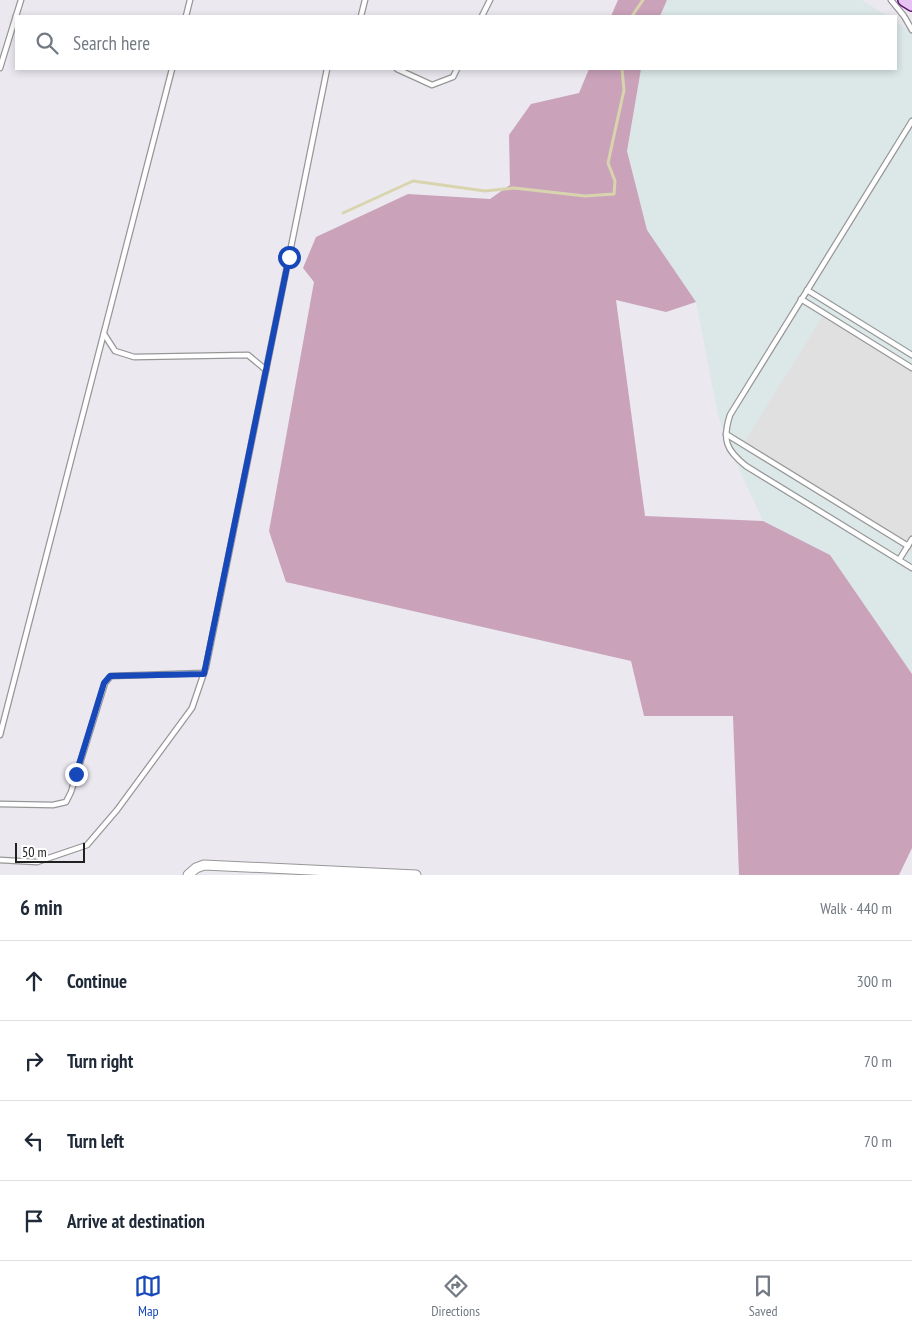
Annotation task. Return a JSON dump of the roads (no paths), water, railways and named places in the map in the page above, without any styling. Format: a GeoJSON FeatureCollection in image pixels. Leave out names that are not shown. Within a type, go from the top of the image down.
{"type":"FeatureCollection","features":[{"type":"Feature","properties":{"kind":"main road"},"geometry":{"type":"LineString","coordinates":[[904,0],[912,5]]}},
{"type":"Feature","properties":{"kind":"street"},"geometry":{"type":"LineString","coordinates":[[189,874],[204,866],[416,875]]}},
{"type":"Feature","properties":{"kind":"lane"},"geometry":{"type":"LineString","coordinates":[[16,15],[21,0]]}},
{"type":"Feature","properties":{"kind":"lane"},"geometry":{"type":"LineString","coordinates":[[186,15],[190,0]]}},
{"type":"Feature","properties":{"kind":"lane"},"geometry":{"type":"LineString","coordinates":[[361,15],[365,0]]}},
{"type":"Feature","properties":{"kind":"lane"},"geometry":{"type":"LineString","coordinates":[[482,15],[490,0]]}},
{"type":"Feature","properties":{"kind":"lane"},"geometry":{"type":"LineString","coordinates":[[891,0],[912,30]]}},
{"type":"Feature","properties":{"kind":"lane"},"geometry":{"type":"LineString","coordinates":[[0,68],[15,19]]}},
{"type":"Feature","properties":{"kind":"lane"},"geometry":{"type":"LineString","coordinates":[[0,735],[172,70]]}},
{"type":"Feature","properties":{"kind":"lane"},"geometry":{"type":"LineString","coordinates":[[0,860],[37,862],[87,845],[117,810],[192,708],[204,674],[327,70]]}},
{"type":"Feature","properties":{"kind":"lane"},"geometry":{"type":"LineString","coordinates":[[399,70],[432,85],[452,77],[456,70]]}},
{"type":"Feature","properties":{"kind":"lane"},"geometry":{"type":"LineString","coordinates":[[912,121],[730,415],[726,434],[729,450],[746,466],[912,568]]}},
{"type":"Feature","properties":{"kind":"lane"},"geometry":{"type":"LineString","coordinates":[[807,290],[912,355]]}},
{"type":"Feature","properties":{"kind":"lane"},"geometry":{"type":"LineString","coordinates":[[802,299],[912,368]]}},
{"type":"Feature","properties":{"kind":"lane"},"geometry":{"type":"LineString","coordinates":[[104,334],[115,351],[134,357],[248,355],[266,370]]}},
{"type":"Feature","properties":{"kind":"lane"},"geometry":{"type":"LineString","coordinates":[[726,434],[908,546]]}},
{"type":"Feature","properties":{"kind":"lane"},"geometry":{"type":"LineString","coordinates":[[899,560],[912,539]]}},
{"type":"Feature","properties":{"kind":"lane"},"geometry":{"type":"LineString","coordinates":[[0,804],[53,805],[66,802],[71,792],[104,683],[110,676],[204,674]]}},
{"type":"Feature","properties":{"kind":"waterway"},"geometry":{"type":"LineString","coordinates":[[633,15],[643,0]]}},
{"type":"Feature","properties":{"kind":"waterway"},"geometry":{"type":"LineString","coordinates":[[343,213],[413,181],[485,191],[514,188],[585,196],[614,194],[615,181],[608,163],[624,90],[622,70]]}}]}
